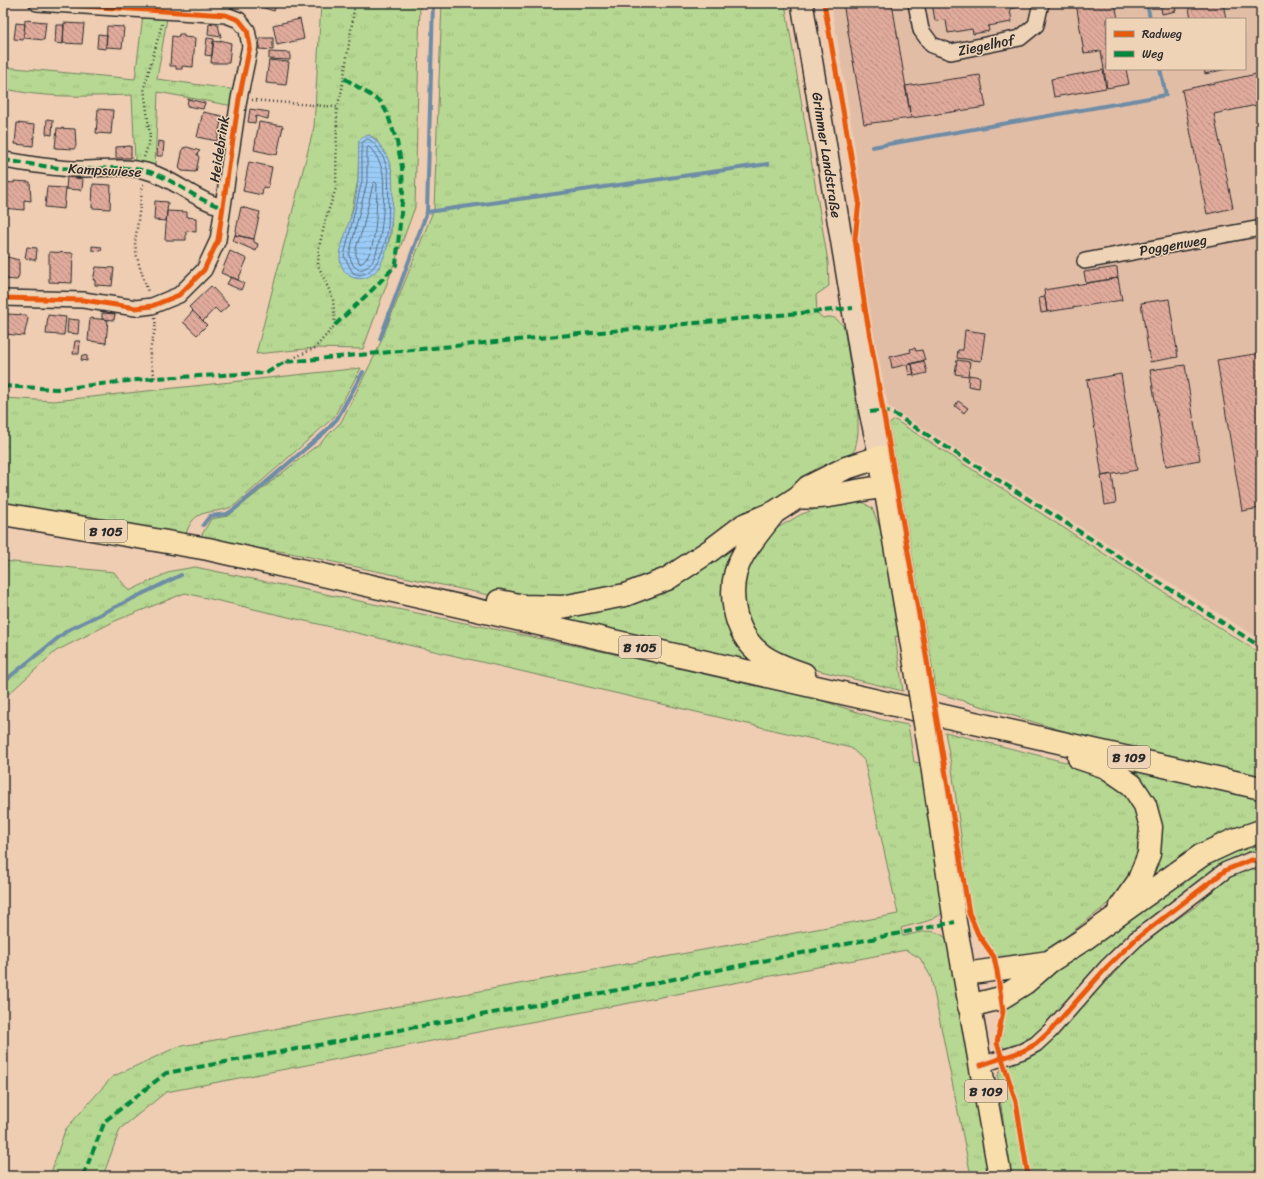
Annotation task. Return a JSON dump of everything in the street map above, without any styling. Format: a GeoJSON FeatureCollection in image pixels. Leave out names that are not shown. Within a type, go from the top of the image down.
{"type":"FeatureCollection","features":[{"type":"Feature","properties":{"kind":"main road","name":"Grimmer Landstraße"},"geometry":{"type":"LineString","coordinates":[[802,3],[853,308],[880,457]]}},
{"type":"Feature","properties":{"kind":"main road","name":"B 109"},"geometry":{"type":"LineString","coordinates":[[880,457],[932,766],[969,1006],[981,1065],[1000,1176]]}},
{"type":"Feature","properties":{"kind":"main road"},"geometry":{"type":"LineString","coordinates":[[403,592],[431,588],[524,606],[562,607],[625,595],[666,579],[711,550],[744,525],[775,512],[798,497],[808,487],[846,468],[880,457]]}},
{"type":"Feature","properties":{"kind":"main road"},"geometry":{"type":"LineString","coordinates":[[798,497],[813,499],[853,490],[885,487]]}},
{"type":"Feature","properties":{"kind":"main road"},"geometry":{"type":"LineString","coordinates":[[775,512],[743,555],[737,569],[733,584],[733,598],[736,615],[742,630],[749,642],[762,655],[778,664],[876,702]]}},
{"type":"Feature","properties":{"kind":"main road","name":"B 105"},"geometry":{"type":"LineString","coordinates":[[3,514],[188,545],[403,592],[876,702]]}},
{"type":"Feature","properties":{"kind":"main road","name":"B 109"},"geometry":{"type":"LineString","coordinates":[[876,702],[997,727],[1261,788]]}},
{"type":"Feature","properties":{"kind":"main road"},"geometry":{"type":"LineString","coordinates":[[997,727],[1106,768],[1132,785],[1145,805],[1151,827],[1149,854],[1138,882],[1110,920]]}},
{"type":"Feature","properties":{"kind":"main road"},"geometry":{"type":"LineString","coordinates":[[969,1006],[1001,998],[1025,983],[1049,962],[1083,940],[1202,855],[1261,830]]}},
{"type":"Feature","properties":{"kind":"main road"},"geometry":{"type":"LineString","coordinates":[[965,974],[1049,962]]}},
{"type":"Feature","properties":{"kind":"street","name":"Heidebrink"},"geometry":{"type":"LineString","coordinates":[[3,298],[83,300],[136,308],[152,306],[179,295],[204,270],[218,240],[239,99],[250,46],[247,30],[239,20],[226,15],[37,3]]}},
{"type":"Feature","properties":{"kind":"street","name":"Ziegelhof"},"geometry":{"type":"LineString","coordinates":[[916,3],[921,30],[932,45],[951,52],[1020,38],[1036,25],[1041,3]]}},
{"type":"Feature","properties":{"kind":"street","name":"Kampswiese"},"geometry":{"type":"LineString","coordinates":[[3,160],[72,169],[124,168],[145,170],[166,178],[206,203],[222,207]]}},
{"type":"Feature","properties":{"kind":"street","name":"Poggenweg"},"geometry":{"type":"LineString","coordinates":[[1085,261],[1261,228]]}},
{"type":"Feature","properties":{"kind":"street"},"geometry":{"type":"LineString","coordinates":[[981,1065],[1023,1051],[1036,1044],[1050,1032],[1107,967],[1136,939],[1226,870],[1251,860],[1261,861]]}},
{"type":"Feature","properties":{"kind":"path"},"geometry":{"type":"LineString","coordinates":[[284,362],[315,348],[334,324],[333,299],[318,265],[319,247],[326,218],[336,188],[337,107],[342,90],[355,3]]}},
{"type":"Feature","properties":{"kind":"path"},"geometry":{"type":"LineString","coordinates":[[155,378],[150,363],[150,352],[156,328],[152,306],[137,258],[135,243],[145,170],[144,158],[150,136],[144,88],[159,40],[163,20],[162,11]]}},
{"type":"Feature","properties":{"kind":"path"},"geometry":{"type":"LineString","coordinates":[[239,99],[337,107]]}},
{"type":"Feature","properties":{"kind":"shaded area"},"geometry":{"type":"Polygon","coordinates":[[[831,3],[1261,3],[1261,640],[888,406],[867,300],[858,241],[862,201],[853,135],[831,3]]]}},
{"type":"Feature","properties":{"kind":"green space"},"geometry":{"type":"Polygon","coordinates":[[[321,3],[420,3],[415,207],[363,349],[315,348],[256,354],[314,127],[321,3]],[[369,135],[359,141],[358,180],[349,225],[342,245],[379,268],[391,235],[392,171],[376,139],[369,135]]]}},
{"type":"Feature","properties":{"kind":"green space"},"geometry":{"type":"Polygon","coordinates":[[[442,3],[785,3],[828,262],[829,286],[816,295],[817,313],[823,318],[835,318],[844,327],[858,415],[858,434],[855,449],[848,459],[769,502],[662,573],[579,599],[508,599],[286,552],[218,543],[200,538],[211,519],[228,516],[321,442],[341,422],[377,351],[434,209],[442,3]]]}},
{"type":"Feature","properties":{"kind":"green space"},"geometry":{"type":"Polygon","coordinates":[[[143,15],[167,18],[157,79],[237,90],[233,106],[158,92],[155,166],[135,161],[132,95],[51,95],[18,92],[3,88],[3,67],[135,79],[143,15]]]}},
{"type":"Feature","properties":{"kind":"green space"},"geometry":{"type":"Polygon","coordinates":[[[361,368],[334,417],[235,505],[194,518],[186,534],[3,506],[3,398],[54,401],[361,368]]]}},
{"type":"Feature","properties":{"kind":"green space"},"geometry":{"type":"Polygon","coordinates":[[[895,420],[1261,654],[1261,779],[1124,749],[937,693],[889,424],[895,420]]]}},
{"type":"Feature","properties":{"kind":"green space"},"geometry":{"type":"Polygon","coordinates":[[[854,500],[862,502],[872,508],[881,531],[899,637],[895,636],[903,691],[788,663],[761,646],[739,608],[745,563],[774,530],[800,515],[825,505],[854,500]]]}},
{"type":"Feature","properties":{"kind":"green space"},"geometry":{"type":"Polygon","coordinates":[[[737,538],[741,543],[732,562],[760,664],[555,619],[737,538]]]}},
{"type":"Feature","properties":{"kind":"green space"},"geometry":{"type":"Polygon","coordinates":[[[3,561],[114,572],[129,591],[172,571],[195,567],[735,679],[804,695],[882,720],[908,725],[914,762],[921,763],[943,912],[939,916],[929,921],[901,928],[903,936],[929,931],[935,932],[946,938],[951,944],[993,1176],[971,1176],[931,977],[920,958],[906,950],[166,1092],[120,1129],[103,1176],[50,1176],[65,1130],[112,1077],[177,1047],[898,914],[864,760],[851,748],[185,593],[115,621],[56,651],[3,699],[3,561]]]}},
{"type":"Feature","properties":{"kind":"green space"},"geometry":{"type":"Polygon","coordinates":[[[945,732],[1093,769],[1122,785],[1143,815],[1139,868],[1112,901],[1064,938],[1040,953],[999,962],[980,932],[971,910],[952,769],[945,732]]]}},
{"type":"Feature","properties":{"kind":"green space"},"geometry":{"type":"Polygon","coordinates":[[[1109,761],[1261,796],[1261,825],[1132,901],[1158,837],[1109,761]]]}},
{"type":"Feature","properties":{"kind":"green space"},"geometry":{"type":"Polygon","coordinates":[[[1261,836],[1261,853],[1252,853],[1231,863],[1034,1042],[1007,1049],[1000,1045],[1005,1012],[1004,1004],[1091,948],[1192,868],[1261,836]]]}},
{"type":"Feature","properties":{"kind":"green space"},"geometry":{"type":"Polygon","coordinates":[[[1261,865],[1261,1176],[1009,1176],[1008,1157],[998,1083],[998,1075],[1002,1068],[1101,978],[1107,981],[1145,941],[1198,905],[1222,880],[1240,869],[1261,865]]]}},
{"type":"Feature","properties":{"kind":"water"},"geometry":{"type":"Polygon","coordinates":[[[369,135],[381,146],[391,167],[393,195],[391,225],[386,253],[381,264],[375,272],[369,276],[357,278],[351,277],[346,273],[341,262],[340,255],[357,191],[359,141],[362,137],[369,135]]]}},
{"type":"Feature","properties":{"kind":"building"},"geometry":{"type":"Polygon","coordinates":[[[263,3],[277,3],[274,11],[261,7],[263,3]]]}},
{"type":"Feature","properties":{"kind":"building"},"geometry":{"type":"Polygon","coordinates":[[[843,3],[892,3],[911,118],[864,124],[843,3]]]}},
{"type":"Feature","properties":{"kind":"building"},"geometry":{"type":"Polygon","coordinates":[[[932,3],[1020,3],[1020,7],[1010,9],[1012,22],[988,26],[989,31],[973,34],[972,29],[948,33],[946,20],[935,21],[932,3]]]}},
{"type":"Feature","properties":{"kind":"building"},"geometry":{"type":"Polygon","coordinates":[[[1076,3],[1115,3],[1118,18],[1106,18],[1106,70],[1126,70],[1129,84],[1107,88],[1101,51],[1084,53],[1076,3]]]}},
{"type":"Feature","properties":{"kind":"building"},"geometry":{"type":"Polygon","coordinates":[[[1160,3],[1174,3],[1176,11],[1162,14],[1160,3]]]}},
{"type":"Feature","properties":{"kind":"building"},"geometry":{"type":"Polygon","coordinates":[[[1188,3],[1223,3],[1226,18],[1191,18],[1188,3]]]}},
{"type":"Feature","properties":{"kind":"building"},"geometry":{"type":"Polygon","coordinates":[[[300,19],[304,39],[277,45],[273,25],[300,19]]]}},
{"type":"Feature","properties":{"kind":"building"},"geometry":{"type":"Polygon","coordinates":[[[25,20],[46,22],[44,40],[24,38],[25,20]]]}},
{"type":"Feature","properties":{"kind":"building"},"geometry":{"type":"Polygon","coordinates":[[[16,23],[25,24],[23,40],[14,39],[16,23]]]}},
{"type":"Feature","properties":{"kind":"building"},"geometry":{"type":"Polygon","coordinates":[[[64,23],[84,24],[82,44],[63,43],[64,23]]]}},
{"type":"Feature","properties":{"kind":"building"},"geometry":{"type":"Polygon","coordinates":[[[209,24],[218,25],[221,37],[208,35],[209,24]]]}},
{"type":"Feature","properties":{"kind":"building"},"geometry":{"type":"Polygon","coordinates":[[[56,25],[64,25],[63,44],[55,43],[56,25]]]}},
{"type":"Feature","properties":{"kind":"building"},"geometry":{"type":"Polygon","coordinates":[[[107,26],[124,27],[122,48],[106,47],[107,26]]]}},
{"type":"Feature","properties":{"kind":"building"},"geometry":{"type":"Polygon","coordinates":[[[98,34],[107,35],[106,49],[97,48],[98,34]]]}},
{"type":"Feature","properties":{"kind":"building"},"geometry":{"type":"Polygon","coordinates":[[[179,34],[184,34],[184,37],[195,38],[193,67],[182,66],[182,69],[176,69],[176,66],[170,66],[172,36],[178,37],[179,34]]]}},
{"type":"Feature","properties":{"kind":"building"},"geometry":{"type":"Polygon","coordinates":[[[207,38],[214,39],[212,56],[205,55],[207,38]]]}},
{"type":"Feature","properties":{"kind":"building"},"geometry":{"type":"Polygon","coordinates":[[[260,38],[273,38],[273,50],[259,49],[260,38]]]}},
{"type":"Feature","properties":{"kind":"building"},"geometry":{"type":"Polygon","coordinates":[[[220,40],[231,43],[229,63],[211,63],[213,41],[220,42],[220,40]]]}},
{"type":"Feature","properties":{"kind":"building"},"geometry":{"type":"Polygon","coordinates":[[[269,52],[290,53],[290,60],[269,59],[269,52]]]}},
{"type":"Feature","properties":{"kind":"building"},"geometry":{"type":"Polygon","coordinates":[[[269,60],[289,62],[286,85],[266,83],[269,60]]]}},
{"type":"Feature","properties":{"kind":"building"},"geometry":{"type":"Polygon","coordinates":[[[1103,70],[1106,88],[1054,97],[1051,79],[1103,70]]]}},
{"type":"Feature","properties":{"kind":"building"},"geometry":{"type":"Polygon","coordinates":[[[1204,70],[1222,70],[1205,74],[1204,70]]]}},
{"type":"Feature","properties":{"kind":"building"},"geometry":{"type":"Polygon","coordinates":[[[1261,73],[1261,104],[1214,114],[1233,208],[1207,214],[1182,90],[1261,73]]]}},
{"type":"Feature","properties":{"kind":"building"},"geometry":{"type":"Polygon","coordinates":[[[980,75],[986,107],[911,118],[905,86],[980,75]]]}},
{"type":"Feature","properties":{"kind":"building"},"geometry":{"type":"Polygon","coordinates":[[[188,99],[205,103],[203,109],[187,106],[188,99]]]}},
{"type":"Feature","properties":{"kind":"building"},"geometry":{"type":"Polygon","coordinates":[[[98,109],[113,110],[111,134],[96,133],[98,109]]]}},
{"type":"Feature","properties":{"kind":"building"},"geometry":{"type":"Polygon","coordinates":[[[250,109],[269,112],[268,119],[256,116],[255,123],[248,122],[250,109]]]}},
{"type":"Feature","properties":{"kind":"building"},"geometry":{"type":"Polygon","coordinates":[[[203,112],[222,116],[217,141],[197,137],[203,112]]]}},
{"type":"Feature","properties":{"kind":"building"},"geometry":{"type":"Polygon","coordinates":[[[47,119],[53,120],[52,135],[46,134],[47,119]]]}},
{"type":"Feature","properties":{"kind":"building"},"geometry":{"type":"Polygon","coordinates":[[[259,122],[283,126],[277,155],[254,150],[259,122]]]}},
{"type":"Feature","properties":{"kind":"building"},"geometry":{"type":"Polygon","coordinates":[[[17,123],[35,125],[33,146],[15,144],[17,123]]]}},
{"type":"Feature","properties":{"kind":"building"},"geometry":{"type":"Polygon","coordinates":[[[57,128],[75,129],[76,146],[74,149],[55,148],[57,128]]]}},
{"type":"Feature","properties":{"kind":"building"},"geometry":{"type":"Polygon","coordinates":[[[158,141],[164,142],[163,156],[157,156],[158,141]]]}},
{"type":"Feature","properties":{"kind":"building"},"geometry":{"type":"Polygon","coordinates":[[[131,146],[131,158],[116,158],[116,147],[131,146]]]}},
{"type":"Feature","properties":{"kind":"building"},"geometry":{"type":"Polygon","coordinates":[[[187,147],[200,151],[197,154],[199,157],[196,172],[182,171],[179,168],[183,148],[187,147]]]}},
{"type":"Feature","properties":{"kind":"building"},"geometry":{"type":"Polygon","coordinates":[[[249,162],[272,167],[268,188],[263,187],[262,195],[243,191],[249,162]]]}},
{"type":"Feature","properties":{"kind":"building"},"geometry":{"type":"Polygon","coordinates":[[[67,177],[83,179],[82,190],[66,189],[67,177]]]}},
{"type":"Feature","properties":{"kind":"building"},"geometry":{"type":"Polygon","coordinates":[[[14,181],[30,182],[31,201],[24,200],[24,210],[3,208],[4,182],[14,183],[14,181]]]}},
{"type":"Feature","properties":{"kind":"building"},"geometry":{"type":"Polygon","coordinates":[[[93,184],[111,185],[110,209],[92,208],[93,184]]]}},
{"type":"Feature","properties":{"kind":"building"},"geometry":{"type":"Polygon","coordinates":[[[47,187],[66,188],[64,209],[45,207],[47,187]]]}},
{"type":"Feature","properties":{"kind":"building"},"geometry":{"type":"Polygon","coordinates":[[[155,201],[168,202],[166,221],[154,220],[155,201]]]}},
{"type":"Feature","properties":{"kind":"building"},"geometry":{"type":"Polygon","coordinates":[[[241,207],[260,212],[254,239],[235,235],[241,207]]]}},
{"type":"Feature","properties":{"kind":"building"},"geometry":{"type":"Polygon","coordinates":[[[167,211],[187,212],[187,217],[196,218],[196,232],[186,231],[186,240],[165,240],[167,211]]]}},
{"type":"Feature","properties":{"kind":"building"},"geometry":{"type":"Polygon","coordinates":[[[235,235],[254,239],[254,242],[258,244],[256,251],[233,241],[235,235]]]}},
{"type":"Feature","properties":{"kind":"building"},"geometry":{"type":"Polygon","coordinates":[[[92,246],[102,247],[101,251],[92,250],[92,246]]]}},
{"type":"Feature","properties":{"kind":"building"},"geometry":{"type":"Polygon","coordinates":[[[27,247],[37,248],[36,260],[25,258],[27,247]]]}},
{"type":"Feature","properties":{"kind":"building"},"geometry":{"type":"Polygon","coordinates":[[[230,251],[247,259],[238,280],[221,273],[230,251]]]}},
{"type":"Feature","properties":{"kind":"building"},"geometry":{"type":"Polygon","coordinates":[[[49,252],[73,253],[72,283],[49,282],[49,252]]]}},
{"type":"Feature","properties":{"kind":"building"},"geometry":{"type":"Polygon","coordinates":[[[7,257],[19,260],[19,275],[17,280],[3,279],[4,259],[7,257]]]}},
{"type":"Feature","properties":{"kind":"building"},"geometry":{"type":"Polygon","coordinates":[[[96,267],[114,268],[112,286],[95,285],[95,280],[93,280],[96,267]]]}},
{"type":"Feature","properties":{"kind":"building"},"geometry":{"type":"Polygon","coordinates":[[[1117,267],[1118,278],[1086,283],[1084,272],[1117,267]]]}},
{"type":"Feature","properties":{"kind":"building"},"geometry":{"type":"Polygon","coordinates":[[[231,277],[244,283],[241,290],[227,284],[231,277]]]}},
{"type":"Feature","properties":{"kind":"building"},"geometry":{"type":"Polygon","coordinates":[[[1118,278],[1122,300],[1047,312],[1044,290],[1118,278]]]}},
{"type":"Feature","properties":{"kind":"building"},"geometry":{"type":"Polygon","coordinates":[[[211,286],[229,305],[220,313],[215,308],[203,321],[189,307],[211,286]]]}},
{"type":"Feature","properties":{"kind":"building"},"geometry":{"type":"Polygon","coordinates":[[[1045,297],[1047,312],[1041,313],[1039,298],[1045,297]]]}},
{"type":"Feature","properties":{"kind":"building"},"geometry":{"type":"Polygon","coordinates":[[[1169,299],[1178,357],[1150,362],[1141,303],[1169,299]]]}},
{"type":"Feature","properties":{"kind":"building"},"geometry":{"type":"Polygon","coordinates":[[[193,311],[207,325],[197,335],[183,322],[193,311]]]}},
{"type":"Feature","properties":{"kind":"building"},"geometry":{"type":"Polygon","coordinates":[[[102,313],[115,314],[114,320],[102,319],[102,313]]]}},
{"type":"Feature","properties":{"kind":"building"},"geometry":{"type":"Polygon","coordinates":[[[7,314],[26,315],[28,319],[24,336],[5,334],[7,314]]]}},
{"type":"Feature","properties":{"kind":"building"},"geometry":{"type":"Polygon","coordinates":[[[48,315],[66,317],[64,335],[46,334],[48,315]]]}},
{"type":"Feature","properties":{"kind":"building"},"geometry":{"type":"Polygon","coordinates":[[[90,318],[108,320],[106,343],[88,341],[90,318]]]}},
{"type":"Feature","properties":{"kind":"building"},"geometry":{"type":"Polygon","coordinates":[[[68,319],[79,320],[78,334],[67,333],[68,319]]]}},
{"type":"Feature","properties":{"kind":"building"},"geometry":{"type":"Polygon","coordinates":[[[965,330],[985,333],[981,361],[957,358],[958,350],[963,350],[965,330]]]}},
{"type":"Feature","properties":{"kind":"building"},"geometry":{"type":"Polygon","coordinates":[[[75,341],[80,341],[79,354],[73,354],[75,341]]]}},
{"type":"Feature","properties":{"kind":"building"},"geometry":{"type":"Polygon","coordinates":[[[915,348],[916,351],[922,350],[925,360],[892,368],[890,357],[911,352],[910,349],[915,348]]]}},
{"type":"Feature","properties":{"kind":"building"},"geometry":{"type":"Polygon","coordinates":[[[1261,353],[1261,508],[1242,511],[1217,360],[1261,353]]]}},
{"type":"Feature","properties":{"kind":"building"},"geometry":{"type":"Polygon","coordinates":[[[82,355],[87,356],[87,361],[81,360],[82,355]]]}},
{"type":"Feature","properties":{"kind":"building"},"geometry":{"type":"Polygon","coordinates":[[[957,360],[970,362],[968,376],[955,374],[957,360]]]}},
{"type":"Feature","properties":{"kind":"building"},"geometry":{"type":"Polygon","coordinates":[[[924,361],[927,373],[914,376],[912,364],[924,361]]]}},
{"type":"Feature","properties":{"kind":"building"},"geometry":{"type":"Polygon","coordinates":[[[912,364],[914,374],[909,375],[907,365],[912,364]]]}},
{"type":"Feature","properties":{"kind":"building"},"geometry":{"type":"Polygon","coordinates":[[[1185,365],[1200,460],[1166,466],[1150,370],[1185,365]]]}},
{"type":"Feature","properties":{"kind":"building"},"geometry":{"type":"Polygon","coordinates":[[[1121,374],[1137,470],[1102,476],[1087,380],[1121,374]]]}},
{"type":"Feature","properties":{"kind":"building"},"geometry":{"type":"Polygon","coordinates":[[[969,375],[980,377],[979,388],[968,386],[969,375]]]}},
{"type":"Feature","properties":{"kind":"building"},"geometry":{"type":"Polygon","coordinates":[[[958,401],[968,408],[964,413],[955,406],[958,401]]]}},
{"type":"Feature","properties":{"kind":"building"},"geometry":{"type":"Polygon","coordinates":[[[1112,474],[1116,503],[1105,505],[1101,476],[1112,474]]]}},
{"type":"Feature","properties":{"kind":"waterway"},"geometry":{"type":"LineString","coordinates":[[380,339],[427,212],[433,3]]}},
{"type":"Feature","properties":{"kind":"waterway"},"geometry":{"type":"LineString","coordinates":[[1147,3],[1150,18]]}},
{"type":"Feature","properties":{"kind":"waterway"},"geometry":{"type":"LineString","coordinates":[[872,147],[1166,95],[1160,70]]}},
{"type":"Feature","properties":{"kind":"waterway"},"geometry":{"type":"LineString","coordinates":[[427,212],[768,164]]}},
{"type":"Feature","properties":{"kind":"waterway"},"geometry":{"type":"LineString","coordinates":[[203,525],[210,516],[227,514],[236,508],[325,432],[337,419],[363,372]]}},
{"type":"Feature","properties":{"kind":"waterway"},"geometry":{"type":"LineString","coordinates":[[3,682],[68,630],[181,575]]}},
{"type":"Feature","properties":{"kind":"marked path"},"geometry":{"type":"LineString","coordinates":[[335,325],[396,265],[403,192],[402,167],[397,142],[387,113],[381,102],[344,78]]}},
{"type":"Feature","properties":{"kind":"marked path"},"geometry":{"type":"LineString","coordinates":[[3,160],[47,167],[82,169],[137,169],[156,174],[202,199],[222,207]]}},
{"type":"Feature","properties":{"kind":"marked path"},"geometry":{"type":"LineString","coordinates":[[3,386],[56,389],[155,378],[266,373],[285,362],[853,308]]}},
{"type":"Feature","properties":{"kind":"marked path"},"geometry":{"type":"LineString","coordinates":[[870,412],[884,410],[896,415],[1261,647]]}},
{"type":"Feature","properties":{"kind":"marked path"},"geometry":{"type":"LineString","coordinates":[[83,1176],[105,1121],[166,1073],[639,986],[955,922]]}},
{"type":"Feature","properties":{"kind":"cycle path"},"geometry":{"type":"LineString","coordinates":[[3,298],[83,300],[136,308],[152,306],[179,295],[204,270],[218,240],[239,99],[250,46],[247,30],[239,20],[226,15],[37,3]]}},
{"type":"Feature","properties":{"kind":"cycle path"},"geometry":{"type":"LineString","coordinates":[[824,3],[859,201],[855,239],[865,308],[924,643],[969,913],[978,934],[994,957],[1003,1011],[997,1043],[1016,1102],[1028,1176]]}},
{"type":"Feature","properties":{"kind":"cycle path"},"geometry":{"type":"LineString","coordinates":[[981,1065],[1023,1051],[1036,1044],[1050,1031],[1107,967],[1136,939],[1226,870],[1251,860],[1261,861]]}}]}
